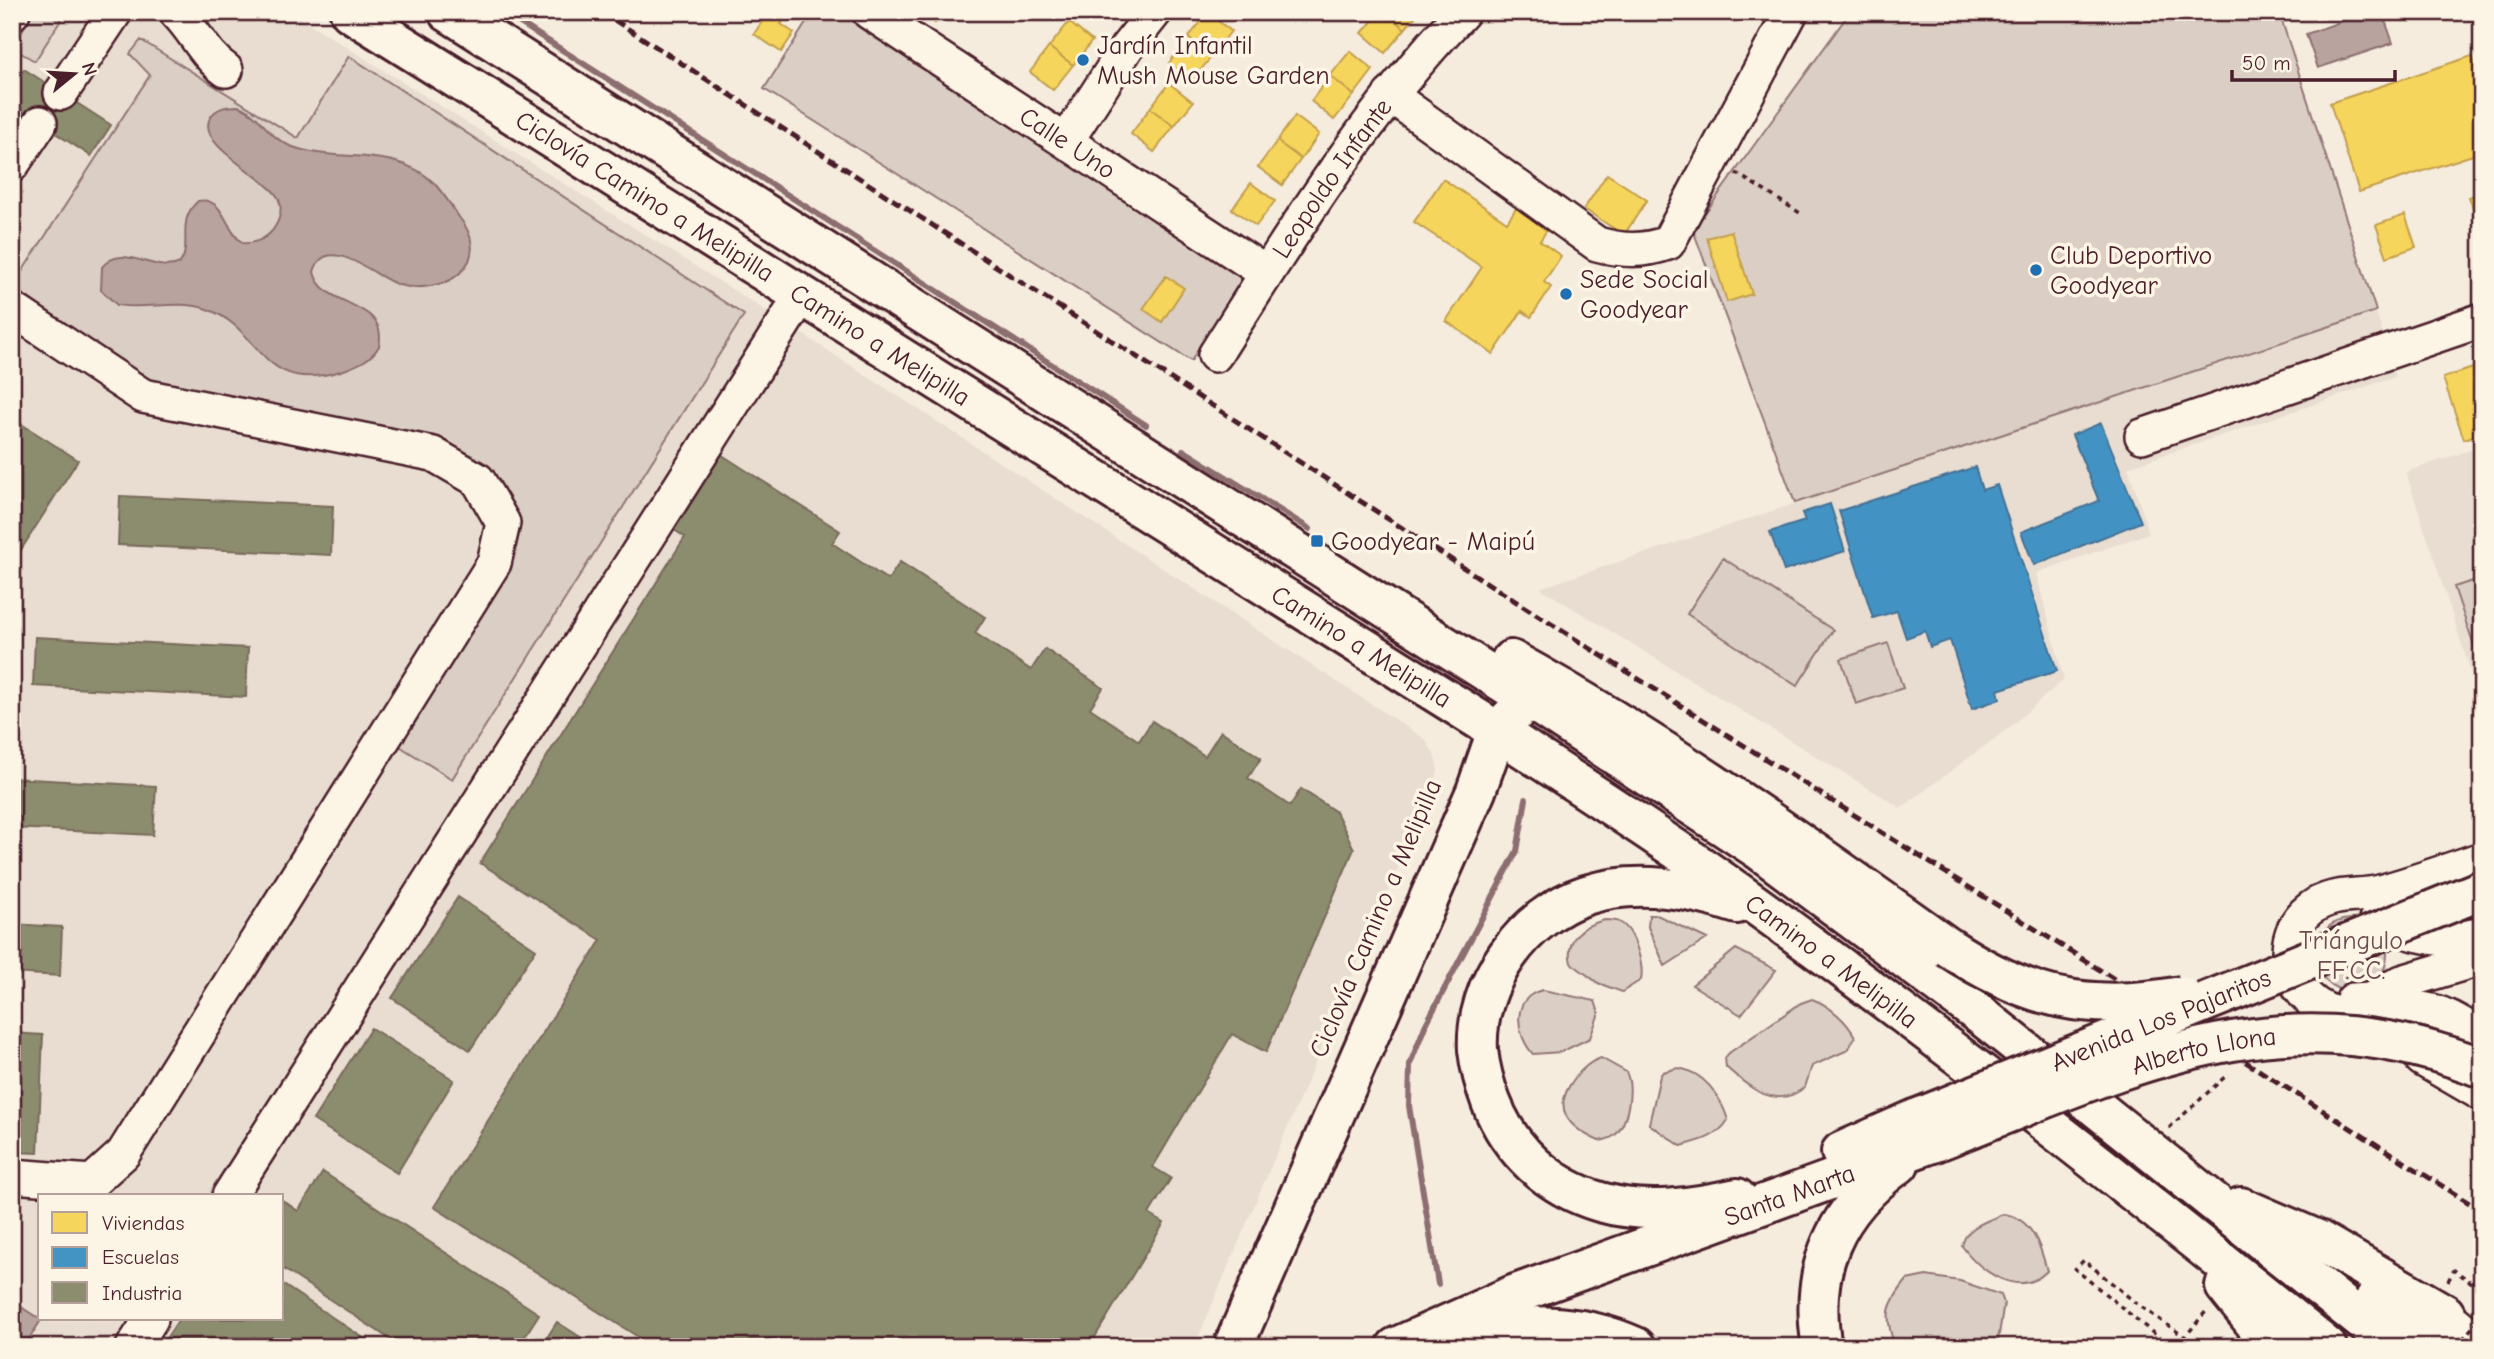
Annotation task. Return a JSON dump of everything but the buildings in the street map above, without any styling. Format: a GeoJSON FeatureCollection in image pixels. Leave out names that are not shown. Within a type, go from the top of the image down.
{"type":"FeatureCollection","features":[{"type":"Feature","properties":{"kind":"main road","name":"Camino a Melipilla"},"geometry":{"type":"LineString","coordinates":[[350,12],[1496,731],[1782,923],[2173,1222],[2327,1347]]}},
{"type":"Feature","properties":{"kind":"main road","name":"Camino a Melipilla"},"geometry":{"type":"LineString","coordinates":[[448,12],[1544,708],[1814,888],[1983,1017],[2395,1347]]}},
{"type":"Feature","properties":{"kind":"main road"},"geometry":{"type":"LineString","coordinates":[[1365,595],[1424,615],[1573,694],[1785,831],[1948,947],[2015,986],[2072,1000],[2149,1001],[2256,980]]}},
{"type":"Feature","properties":{"kind":"main road"},"geometry":{"type":"LineString","coordinates":[[1233,1347],[1476,791],[1496,731],[1516,713],[1544,708]]}},
{"type":"Feature","properties":{"kind":"main road"},"geometry":{"type":"LineString","coordinates":[[1737,1198],[1686,1208],[1621,1207],[1581,1196],[1544,1175],[1523,1155],[1496,1115],[1480,1063],[1480,1020],[1493,980],[1520,939],[1548,914],[1586,895],[1646,887],[1691,891],[1737,904],[1782,923]]}},
{"type":"Feature","properties":{"kind":"main road","name":"Avenida Los Pajaritos"},"geometry":{"type":"LineString","coordinates":[[1927,1130],[2256,980],[2482,890]]}},
{"type":"Feature","properties":{"kind":"main road","name":"Alberto Llona"},"geometry":{"type":"LineString","coordinates":[[1927,1130],[2155,1058],[2255,1036],[2318,1034],[2389,1041],[2426,1049],[2482,1068]]}},
{"type":"Feature","properties":{"kind":"main road"},"geometry":{"type":"LineString","coordinates":[[1822,1347],[1818,1324],[1819,1282],[1823,1264],[1838,1228],[1877,1181],[1927,1130]]}},
{"type":"Feature","properties":{"kind":"main road","name":"Santa Marta"},"geometry":{"type":"LineString","coordinates":[[1644,1248],[1737,1198],[1927,1130]]}},
{"type":"Feature","properties":{"kind":"main road","name":"Santa Marta"},"geometry":{"type":"LineString","coordinates":[[1396,1347],[1513,1295],[1644,1248],[1927,1130]]}},
{"type":"Feature","properties":{"kind":"main road"},"geometry":{"type":"LineString","coordinates":[[2194,1186],[2253,1213],[2312,1250],[2455,1322]]}},
{"type":"Feature","properties":{"kind":"main road"},"geometry":{"type":"LineString","coordinates":[[2173,1222],[2274,1347]]}},
{"type":"Feature","properties":{"kind":"main road"},"geometry":{"type":"LineString","coordinates":[[1413,1347],[1481,1330],[1529,1325],[1582,1330],[1636,1347]]}},
{"type":"Feature","properties":{"kind":"street"},"geometry":{"type":"LineString","coordinates":[[61,93],[115,12]]}},
{"type":"Feature","properties":{"kind":"street"},"geometry":{"type":"LineString","coordinates":[[177,12],[191,27],[211,60],[226,69]]}},
{"type":"Feature","properties":{"kind":"street","name":"Calle Uno"},"geometry":{"type":"LineString","coordinates":[[869,12],[1266,273]]}},
{"type":"Feature","properties":{"kind":"street"},"geometry":{"type":"LineString","coordinates":[[1067,140],[1127,47],[1155,12]]}},
{"type":"Feature","properties":{"kind":"street","name":"Leopoldo Infante"},"geometry":{"type":"LineString","coordinates":[[1215,355],[1266,273],[1390,95],[1463,12]]}},
{"type":"Feature","properties":{"kind":"street"},"geometry":{"type":"LineString","coordinates":[[1390,95],[1597,244],[1624,252],[1668,243],[1791,12]]}},
{"type":"Feature","properties":{"kind":"street"},"geometry":{"type":"LineString","coordinates":[[12,165],[40,123]]}},
{"type":"Feature","properties":{"kind":"street"},"geometry":{"type":"LineString","coordinates":[[230,1194],[802,295]]}},
{"type":"Feature","properties":{"kind":"street"},"geometry":{"type":"LineString","coordinates":[[12,309],[143,397],[433,454],[478,480],[503,523],[494,563],[123,1154],[92,1182],[12,1176]]}},
{"type":"Feature","properties":{"kind":"street"},"geometry":{"type":"LineString","coordinates":[[2142,436],[2482,320]]}},
{"type":"Feature","properties":{"kind":"street"},"geometry":{"type":"LineString","coordinates":[[2482,859],[2378,893],[2346,895],[2319,902],[2302,916],[2289,943],[2291,969],[2308,999],[2326,1010],[2375,1014],[2422,1008],[2458,1020],[2482,1038]]}},
{"type":"Feature","properties":{"kind":"street"},"geometry":{"type":"LineString","coordinates":[[2482,934],[2440,940],[2400,930],[2362,914],[2340,912],[2322,921],[2315,929],[2305,954],[2309,971],[2321,987],[2339,997],[2359,1001],[2371,999],[2402,982],[2482,958]]}},
{"type":"Feature","properties":{"kind":"street"},"geometry":{"type":"LineString","coordinates":[[2375,1014],[2445,981],[2482,969]]}},
{"type":"Feature","properties":{"kind":"street"},"geometry":{"type":"LineString","coordinates":[[2375,1014],[2482,1094]]}},
{"type":"Feature","properties":{"kind":"street"},"geometry":{"type":"LineString","coordinates":[[133,1347],[150,1320]]}},
{"type":"Feature","properties":{"kind":"street"},"geometry":{"type":"LineString","coordinates":[[2455,1322],[2482,1344]]}},
{"type":"Feature","properties":{"kind":"path"},"geometry":{"type":"LineString","coordinates":[[1713,159],[1800,213]]}},
{"type":"Feature","properties":{"kind":"path"},"geometry":{"type":"LineString","coordinates":[[2170,1347],[2075,1269],[2084,1260],[2137,1304],[2185,1337],[2225,1286]]}},
{"type":"Feature","properties":{"kind":"path"},"geometry":{"type":"LineString","coordinates":[[2455,1322],[2448,1280],[2454,1270],[2482,1290]]}},
{"type":"Feature","properties":{"kind":"shaded area"},"geometry":{"type":"Polygon","coordinates":[[[12,12],[291,12],[784,322],[1425,739],[1434,754],[1438,771],[1435,781],[1194,1347],[12,1347],[12,12]]]}},
{"type":"Feature","properties":{"kind":"shaded area"},"geometry":{"type":"Polygon","coordinates":[[[2368,12],[2382,12],[2393,43],[2318,68],[2306,34],[2368,12]]]}},
{"type":"Feature","properties":{"kind":"shaded area"},"geometry":{"type":"Polygon","coordinates":[[[238,106],[246,109],[274,136],[288,145],[325,154],[383,159],[418,171],[434,183],[468,232],[472,243],[469,261],[453,278],[434,285],[399,285],[353,260],[340,256],[329,255],[320,260],[314,272],[320,284],[329,293],[365,312],[374,320],[379,331],[379,346],[376,351],[354,366],[316,376],[295,375],[265,358],[241,331],[207,309],[185,305],[117,305],[101,290],[102,267],[110,260],[129,257],[160,265],[180,263],[184,256],[187,217],[198,201],[214,204],[243,243],[259,240],[272,231],[280,214],[277,196],[233,160],[213,139],[208,129],[210,118],[216,111],[238,106]]]}},
{"type":"Feature","properties":{"kind":"shaded area"},"geometry":{"type":"Polygon","coordinates":[[[2376,311],[2395,377],[2128,467],[2149,533],[2036,573],[2064,679],[2009,728],[1901,808],[1540,588],[2376,311]]]}},
{"type":"Feature","properties":{"kind":"shaded area"},"geometry":{"type":"Polygon","coordinates":[[[2482,446],[2482,701],[2480,701],[2406,472],[2482,446]]]}},
{"type":"Feature","properties":{"kind":"shaded area"},"geometry":{"type":"Polygon","coordinates":[[[12,1301],[41,1320],[24,1347],[12,1347],[12,1301]]]}},
{"type":"Feature","properties":{"kind":"green space"},"geometry":{"type":"Polygon","coordinates":[[[33,12],[66,12],[35,61],[12,48],[33,12]]]}},
{"type":"Feature","properties":{"kind":"green space"},"geometry":{"type":"Polygon","coordinates":[[[813,12],[840,12],[1247,273],[1191,361],[764,89],[813,12]]]}},
{"type":"Feature","properties":{"kind":"green space","name":"Club Deportivo Goodyear"},"geometry":{"type":"Polygon","coordinates":[[[1850,12],[2279,12],[2376,311],[1795,503],[1693,230],[1850,12]]]}},
{"type":"Feature","properties":{"kind":"green space"},"geometry":{"type":"Polygon","coordinates":[[[141,40],[298,138],[349,56],[744,315],[452,779],[393,742],[517,540],[512,504],[484,475],[153,383],[12,287],[150,75],[130,54],[141,40]]]}},
{"type":"Feature","properties":{"kind":"green space"},"geometry":{"type":"Polygon","coordinates":[[[1723,558],[1833,630],[1797,686],[1687,614],[1723,558]]]}},
{"type":"Feature","properties":{"kind":"green space"},"geometry":{"type":"Polygon","coordinates":[[[2482,578],[2482,667],[2481,667],[2454,587],[2482,578]]]}},
{"type":"Feature","properties":{"kind":"green space"},"geometry":{"type":"Polygon","coordinates":[[[1888,643],[1903,688],[1856,704],[1841,659],[1888,643]]]}},
{"type":"Feature","properties":{"kind":"green space"},"geometry":{"type":"Polygon","coordinates":[[[1649,915],[1657,915],[1707,939],[1665,966],[1648,927],[1649,915]]]}},
{"type":"Feature","properties":{"kind":"green space","name":"Triángulo FF.CC."},"geometry":{"type":"Polygon","coordinates":[[[2351,919],[2371,925],[2381,935],[2387,955],[2381,975],[2371,985],[2351,991],[2331,985],[2321,975],[2315,955],[2321,935],[2331,925],[2351,919]]]}},
{"type":"Feature","properties":{"kind":"green space"},"geometry":{"type":"Polygon","coordinates":[[[1605,920],[1618,921],[1626,927],[1640,958],[1641,980],[1622,992],[1598,983],[1571,963],[1571,947],[1577,934],[1589,925],[1605,920]]]}},
{"type":"Feature","properties":{"kind":"green space"},"geometry":{"type":"Polygon","coordinates":[[[1736,949],[1776,970],[1741,1015],[1692,985],[1736,949]]]}},
{"type":"Feature","properties":{"kind":"green space"},"geometry":{"type":"Polygon","coordinates":[[[1543,990],[1595,1001],[1599,1013],[1590,1038],[1561,1052],[1533,1054],[1522,1037],[1519,1017],[1525,1000],[1543,990]]]}},
{"type":"Feature","properties":{"kind":"green space"},"geometry":{"type":"Polygon","coordinates":[[[1812,999],[1837,1014],[1855,1037],[1848,1050],[1812,1066],[1805,1087],[1794,1094],[1773,1097],[1753,1089],[1726,1067],[1725,1058],[1729,1053],[1801,1003],[1812,999]]]}},
{"type":"Feature","properties":{"kind":"green space"},"geometry":{"type":"Polygon","coordinates":[[[1601,1058],[1626,1072],[1629,1096],[1620,1130],[1615,1135],[1599,1141],[1572,1124],[1566,1116],[1564,1099],[1575,1078],[1587,1066],[1601,1058]]]}},
{"type":"Feature","properties":{"kind":"green space"},"geometry":{"type":"Polygon","coordinates":[[[1678,1068],[1696,1074],[1710,1086],[1728,1120],[1714,1134],[1681,1146],[1649,1124],[1660,1076],[1663,1072],[1678,1068]]]}},
{"type":"Feature","properties":{"kind":"green space"},"geometry":{"type":"Polygon","coordinates":[[[2003,1214],[2021,1221],[2034,1235],[2047,1271],[2036,1279],[2013,1283],[2002,1279],[1980,1265],[1962,1246],[1972,1229],[2003,1214]]]}},
{"type":"Feature","properties":{"kind":"green space"},"geometry":{"type":"Polygon","coordinates":[[[1926,1276],[1960,1281],[2001,1295],[2004,1303],[1997,1347],[1895,1347],[1888,1319],[1891,1304],[1907,1280],[1926,1276]]]}},
{"type":"Feature","properties":{"kind":"waterway"},"geometry":{"type":"LineString","coordinates":[[503,12],[1146,425]]}},
{"type":"Feature","properties":{"kind":"waterway"},"geometry":{"type":"LineString","coordinates":[[1183,450],[1310,529]]}},
{"type":"Feature","properties":{"kind":"waterway"},"geometry":{"type":"LineString","coordinates":[[1438,1284],[1409,1106],[1410,1064],[1425,1026],[1517,851],[1526,799]]}},
{"type":"Feature","properties":{"kind":"railway"},"geometry":{"type":"LineString","coordinates":[[602,12],[1523,606],[2482,1211]]}},
{"type":"Feature","properties":{"kind":"place","name":"Jardín Infantil Mush Mouse Garden"},"geometry":{"type":"Point","coordinates":[1083,60]}},
{"type":"Feature","properties":{"kind":"place","name":"Club Deportivo Goodyear"},"geometry":{"type":"Point","coordinates":[2036,270]}},
{"type":"Feature","properties":{"kind":"place","name":"Sede Social Goodyear"},"geometry":{"type":"Point","coordinates":[1566,294]}},
{"type":"Feature","properties":{"kind":"place","name":"Goodyear - Maipú"},"geometry":{"type":"Point","coordinates":[1317,541]}}]}
